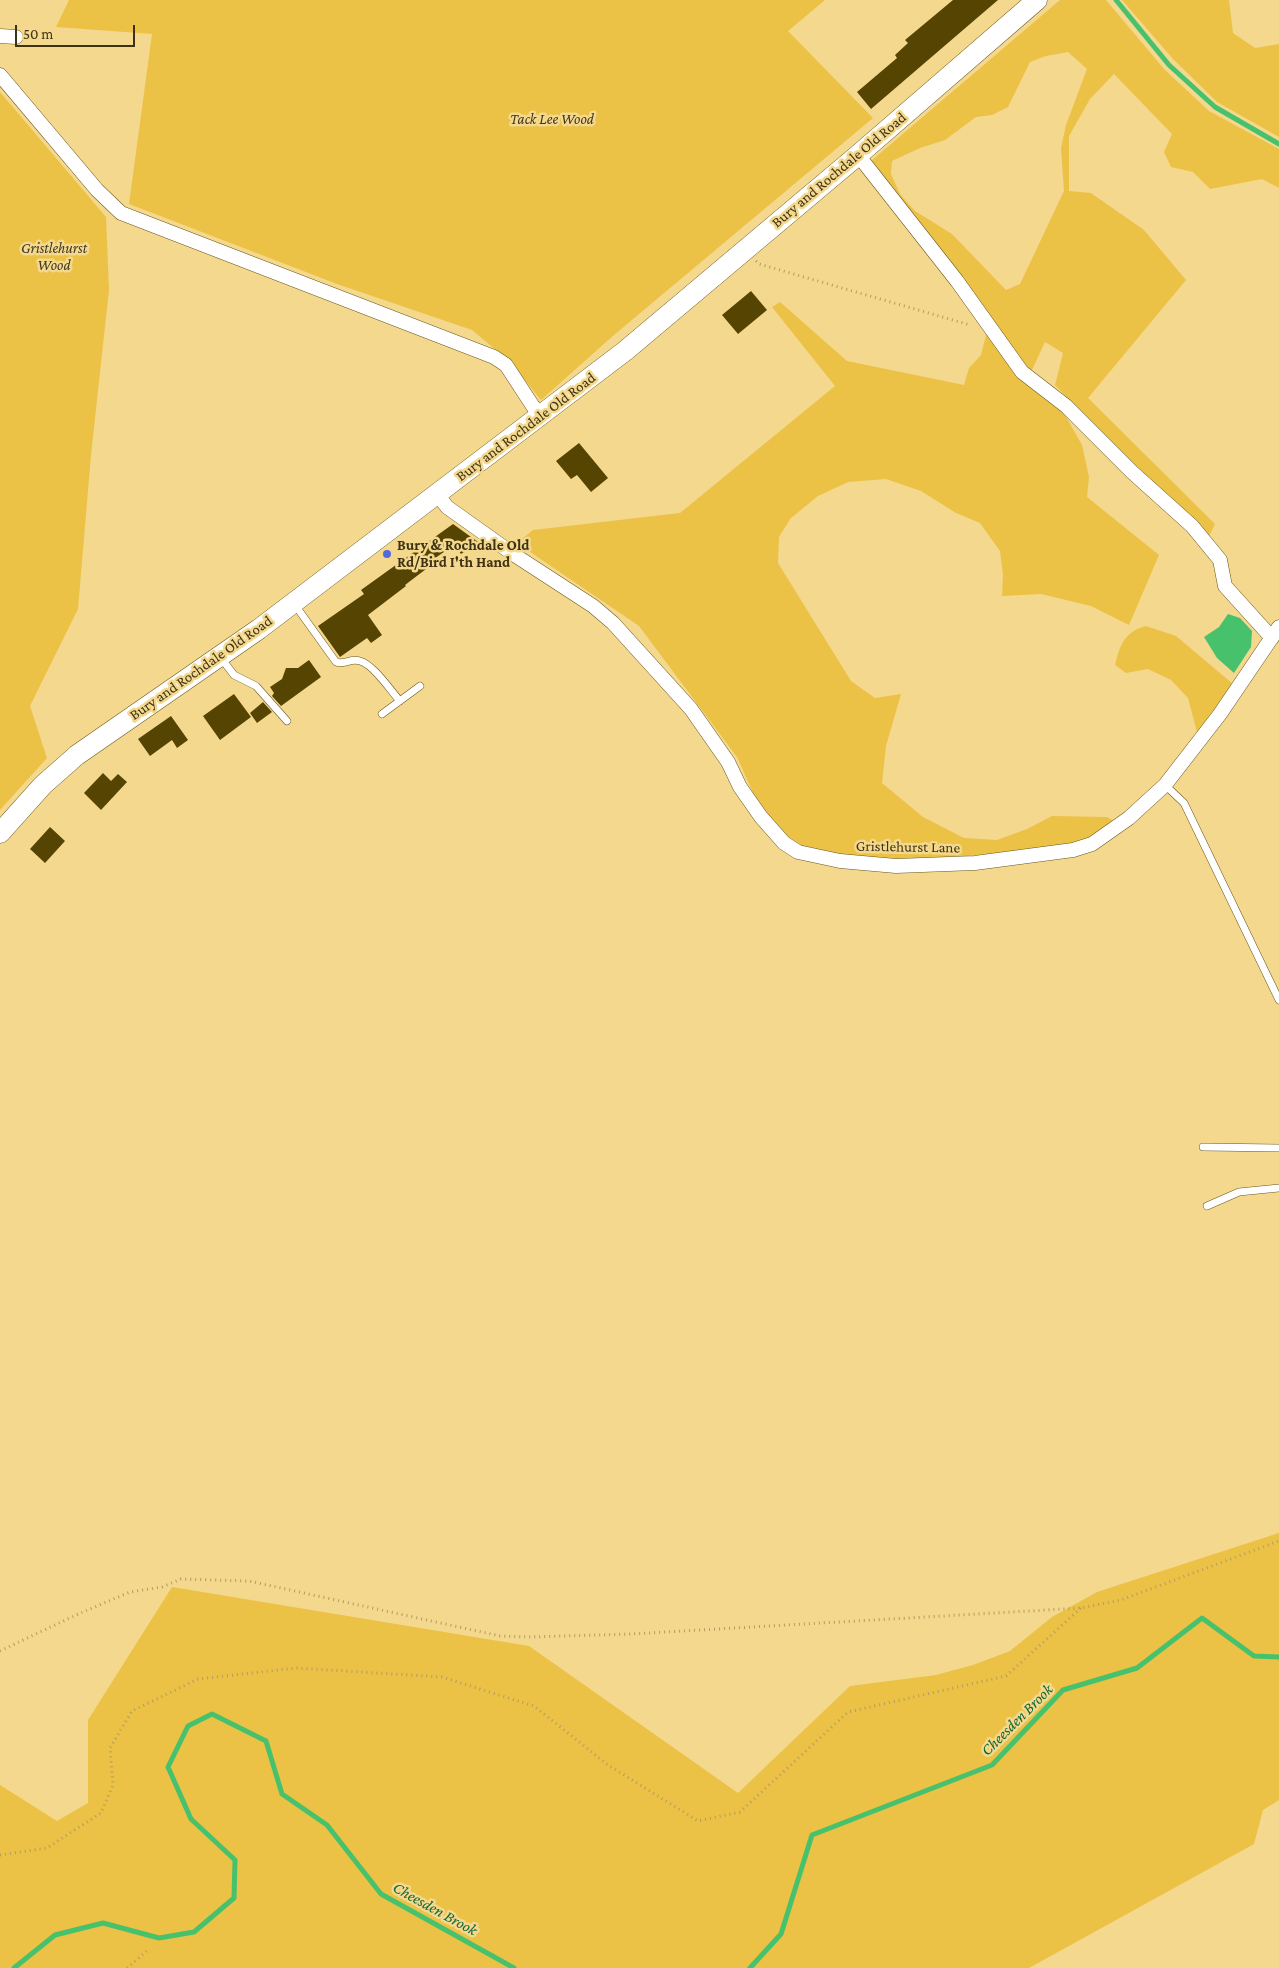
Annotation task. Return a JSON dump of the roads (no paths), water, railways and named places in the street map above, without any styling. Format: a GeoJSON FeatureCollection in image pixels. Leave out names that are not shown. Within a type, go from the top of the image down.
{"type":"FeatureCollection","features":[{"type":"Feature","properties":{"kind":"main road","name":"Bury and Rochdale Old Road"},"geometry":{"type":"LineString","coordinates":[[0,833],[43,785],[77,755],[293,603],[625,352],[858,155],[1037,0]]}},
{"type":"Feature","properties":{"kind":"street"},"geometry":{"type":"LineString","coordinates":[[0,36],[16,37]]}},
{"type":"Feature","properties":{"kind":"street"},"geometry":{"type":"LineString","coordinates":[[0,75],[97,190],[121,213],[494,357],[506,365],[540,417]]}},
{"type":"Feature","properties":{"kind":"street"},"geometry":{"type":"LineString","coordinates":[[858,155],[957,281],[1022,372],[1066,406],[1132,472],[1192,526],[1220,560],[1225,586],[1275,632]]}},
{"type":"Feature","properties":{"kind":"street","name":"Gristlehurst Lane"},"geometry":{"type":"LineString","coordinates":[[437,494],[447,507],[513,554],[593,606],[613,623],[691,709],[728,762],[740,787],[784,843],[798,852],[840,861],[896,866],[975,863],[1073,850],[1092,844],[1129,818],[1165,785],[1220,714],[1275,632]]}},
{"type":"Feature","properties":{"kind":"lane"},"geometry":{"type":"LineString","coordinates":[[293,603],[336,662],[341,664],[351,660],[360,661],[369,666],[400,701]]}},
{"type":"Feature","properties":{"kind":"lane"},"geometry":{"type":"LineString","coordinates":[[219,656],[234,675],[256,686],[287,721]]}},
{"type":"Feature","properties":{"kind":"lane"},"geometry":{"type":"LineString","coordinates":[[382,714],[420,686]]}},
{"type":"Feature","properties":{"kind":"lane"},"geometry":{"type":"LineString","coordinates":[[1165,785],[1184,803],[1279,1000]]}},
{"type":"Feature","properties":{"kind":"lane"},"geometry":{"type":"LineString","coordinates":[[1203,1147],[1279,1148]]}},
{"type":"Feature","properties":{"kind":"lane"},"geometry":{"type":"LineString","coordinates":[[1207,1206],[1239,1192],[1279,1188]]}},
{"type":"Feature","properties":{"kind":"waterway"},"geometry":{"type":"LineString","coordinates":[[1116,0],[1169,65],[1215,107],[1279,144]]}},
{"type":"Feature","properties":{"kind":"waterway","name":"Cheesden Brook"},"geometry":{"type":"LineString","coordinates":[[750,1968],[781,1934],[812,1835],[992,1765],[1063,1690],[1137,1668],[1202,1618],[1254,1656],[1279,1657]]}},
{"type":"Feature","properties":{"kind":"waterway","name":"Cheesden Brook"},"geometry":{"type":"LineString","coordinates":[[14,1968],[55,1935],[103,1923],[159,1938],[194,1932],[234,1898],[235,1860],[191,1819],[168,1767],[188,1726],[212,1714],[266,1741],[282,1794],[327,1825],[381,1894],[514,1968]]}},
{"type":"Feature","properties":{"kind":"place","name":"Bury & Rochdale Old Rd/Bird I'th Hand"},"geometry":{"type":"Point","coordinates":[387,554]}},
{"type":"Feature","properties":{"kind":"park label","name":"Tack Lee Wood"},"geometry":{"type":"Point","coordinates":[552,119]}},
{"type":"Feature","properties":{"kind":"park label","name":"Gristlehurst Wood"},"geometry":{"type":"Point","coordinates":[54,256]}}]}
